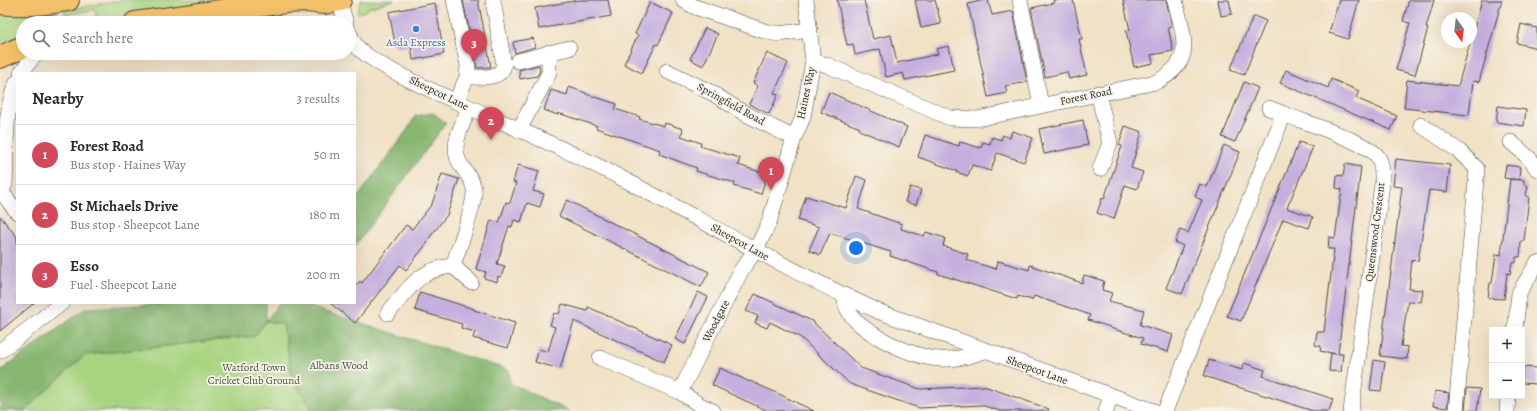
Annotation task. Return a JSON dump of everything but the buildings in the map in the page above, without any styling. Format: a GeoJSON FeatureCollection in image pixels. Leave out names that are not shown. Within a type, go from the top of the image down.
{"type":"FeatureCollection","features":[{"type":"Feature","properties":{"kind":"highway"},"geometry":{"type":"LineString","coordinates":[[0,3],[16,5],[68,0]]}},
{"type":"Feature","properties":{"kind":"highway"},"geometry":{"type":"LineString","coordinates":[[185,16],[285,2],[307,1],[324,3],[340,0]]}},
{"type":"Feature","properties":{"kind":"highway"},"geometry":{"type":"LineString","coordinates":[[0,57],[16,50]]}},
{"type":"Feature","properties":{"kind":"street"},"geometry":{"type":"LineString","coordinates":[[340,0],[344,16]]}},
{"type":"Feature","properties":{"kind":"street"},"geometry":{"type":"LineString","coordinates":[[453,266],[474,196],[473,184],[460,163],[456,148],[468,77],[468,66],[454,0]]}},
{"type":"Feature","properties":{"kind":"street"},"geometry":{"type":"LineString","coordinates":[[468,77],[484,77],[500,74],[503,70],[504,65],[493,0]]}},
{"type":"Feature","properties":{"kind":"street"},"geometry":{"type":"LineString","coordinates":[[683,0],[695,7],[767,32],[778,34],[810,30]]}},
{"type":"Feature","properties":{"kind":"street","name":"Haines Way"},"geometry":{"type":"LineString","coordinates":[[755,251],[768,224],[794,138],[803,117],[813,61],[806,0]]}},
{"type":"Feature","properties":{"kind":"street"},"geometry":{"type":"LineString","coordinates":[[1020,0],[1041,105]]}},
{"type":"Feature","properties":{"kind":"street","name":"Forest Road"},"geometry":{"type":"LineString","coordinates":[[813,61],[826,65],[950,118],[977,119],[1156,82],[1173,72],[1182,58],[1184,49],[1184,39],[1175,0]]}},
{"type":"Feature","properties":{"kind":"street","name":"Sheepcot Lane"},"geometry":{"type":"LineString","coordinates":[[356,46],[370,58],[463,104],[550,143],[626,180],[755,251],[844,296],[880,312],[985,351],[1154,411]]}},
{"type":"Feature","properties":{"kind":"street"},"geometry":{"type":"LineString","coordinates":[[518,60],[569,48]]}},
{"type":"Feature","properties":{"kind":"street"},"geometry":{"type":"LineString","coordinates":[[519,130],[548,73],[549,52]]}},
{"type":"Feature","properties":{"kind":"street"},"geometry":{"type":"LineString","coordinates":[[22,72],[31,60]]}},
{"type":"Feature","properties":{"kind":"street","name":"Springfield Road"},"geometry":{"type":"LineString","coordinates":[[667,71],[712,93],[744,113],[794,138]]}},
{"type":"Feature","properties":{"kind":"street"},"geometry":{"type":"LineString","coordinates":[[16,84],[10,105],[5,184],[1,190],[16,211]]}},
{"type":"Feature","properties":{"kind":"street"},"geometry":{"type":"LineString","coordinates":[[1098,93],[1110,143],[1100,169]]}},
{"type":"Feature","properties":{"kind":"street","name":"Queenswood Crescent"},"geometry":{"type":"LineString","coordinates":[[1270,108],[1361,144],[1377,156],[1382,170],[1382,184],[1351,411]]}},
{"type":"Feature","properties":{"kind":"street"},"geometry":{"type":"LineString","coordinates":[[1165,411],[1284,114]]}},
{"type":"Feature","properties":{"kind":"street"},"geometry":{"type":"LineString","coordinates":[[1421,125],[1459,151],[1478,169],[1456,411]]}},
{"type":"Feature","properties":{"kind":"street"},"geometry":{"type":"LineString","coordinates":[[1511,142],[1530,159],[1537,169]]}},
{"type":"Feature","properties":{"kind":"street","name":"Woodgate"},"geometry":{"type":"LineString","coordinates":[[680,392],[742,269],[755,251]]}},
{"type":"Feature","properties":{"kind":"street"},"geometry":{"type":"LineString","coordinates":[[1515,327],[1520,293],[1537,263]]}},
{"type":"Feature","properties":{"kind":"street"},"geometry":{"type":"LineString","coordinates":[[388,313],[420,276],[436,269],[453,266]]}},
{"type":"Feature","properties":{"kind":"street"},"geometry":{"type":"LineString","coordinates":[[453,266],[471,282]]}},
{"type":"Feature","properties":{"kind":"street"},"geometry":{"type":"LineString","coordinates":[[844,296],[847,308],[857,321],[886,342],[902,349],[938,359],[962,358],[985,351]]}},
{"type":"Feature","properties":{"kind":"street"},"geometry":{"type":"LineString","coordinates":[[0,351],[61,304]]}},
{"type":"Feature","properties":{"kind":"street"},"geometry":{"type":"LineString","coordinates":[[600,358],[680,392],[700,405],[713,411]]}},
{"type":"Feature","properties":{"kind":"street"},"geometry":{"type":"LineString","coordinates":[[1106,411],[1111,396]]}},
{"type":"Feature","properties":{"kind":"street"},"geometry":{"type":"LineString","coordinates":[[1507,411],[1508,399]]}},
{"type":"Feature","properties":{"kind":"green space"},"geometry":{"type":"Polygon","coordinates":[[[123,0],[244,0],[137,16],[96,16],[95,10],[65,15],[64,10],[123,0]]]}},
{"type":"Feature","properties":{"kind":"green space"},"geometry":{"type":"Polygon","coordinates":[[[361,0],[394,0],[357,13],[361,0]]]}},
{"type":"Feature","properties":{"kind":"green space"},"geometry":{"type":"Polygon","coordinates":[[[57,11],[58,16],[16,16],[16,38],[9,41],[5,40],[0,43],[0,13],[57,11]]]}},
{"type":"Feature","properties":{"kind":"green space"},"geometry":{"type":"Polygon","coordinates":[[[433,113],[446,123],[356,245],[356,200],[410,126],[415,116],[433,113]]]}},
{"type":"Feature","properties":{"kind":"green space"},"geometry":{"type":"Polygon","coordinates":[[[158,304],[266,304],[266,321],[255,336],[85,355],[24,411],[0,411],[0,371],[86,308],[158,304]]]}},
{"type":"Feature","properties":{"kind":"green space","name":"Albans Wood"},"geometry":{"type":"Polygon","coordinates":[[[278,304],[312,304],[310,307],[509,370],[510,383],[569,411],[313,411],[292,377],[283,324],[266,321],[278,304]]]}},
{"type":"Feature","properties":{"kind":"green space","name":"Watford Town Cricket Club Ground"},"geometry":{"type":"Polygon","coordinates":[[[266,321],[283,324],[292,377],[313,411],[24,411],[85,355],[255,336],[266,321]]]}},
{"type":"Feature","properties":{"kind":"place","name":"Asda Express"},"geometry":{"type":"Point","coordinates":[416,29]}},
{"type":"Feature","properties":{"kind":"place","name":"Esso"},"geometry":{"type":"Point","coordinates":[474,62]}},
{"type":"Feature","properties":{"kind":"place","name":"St Michaels Drive"},"geometry":{"type":"Point","coordinates":[491,140]}},
{"type":"Feature","properties":{"kind":"place","name":"Forest Road"},"geometry":{"type":"Point","coordinates":[771,190]}}]}
